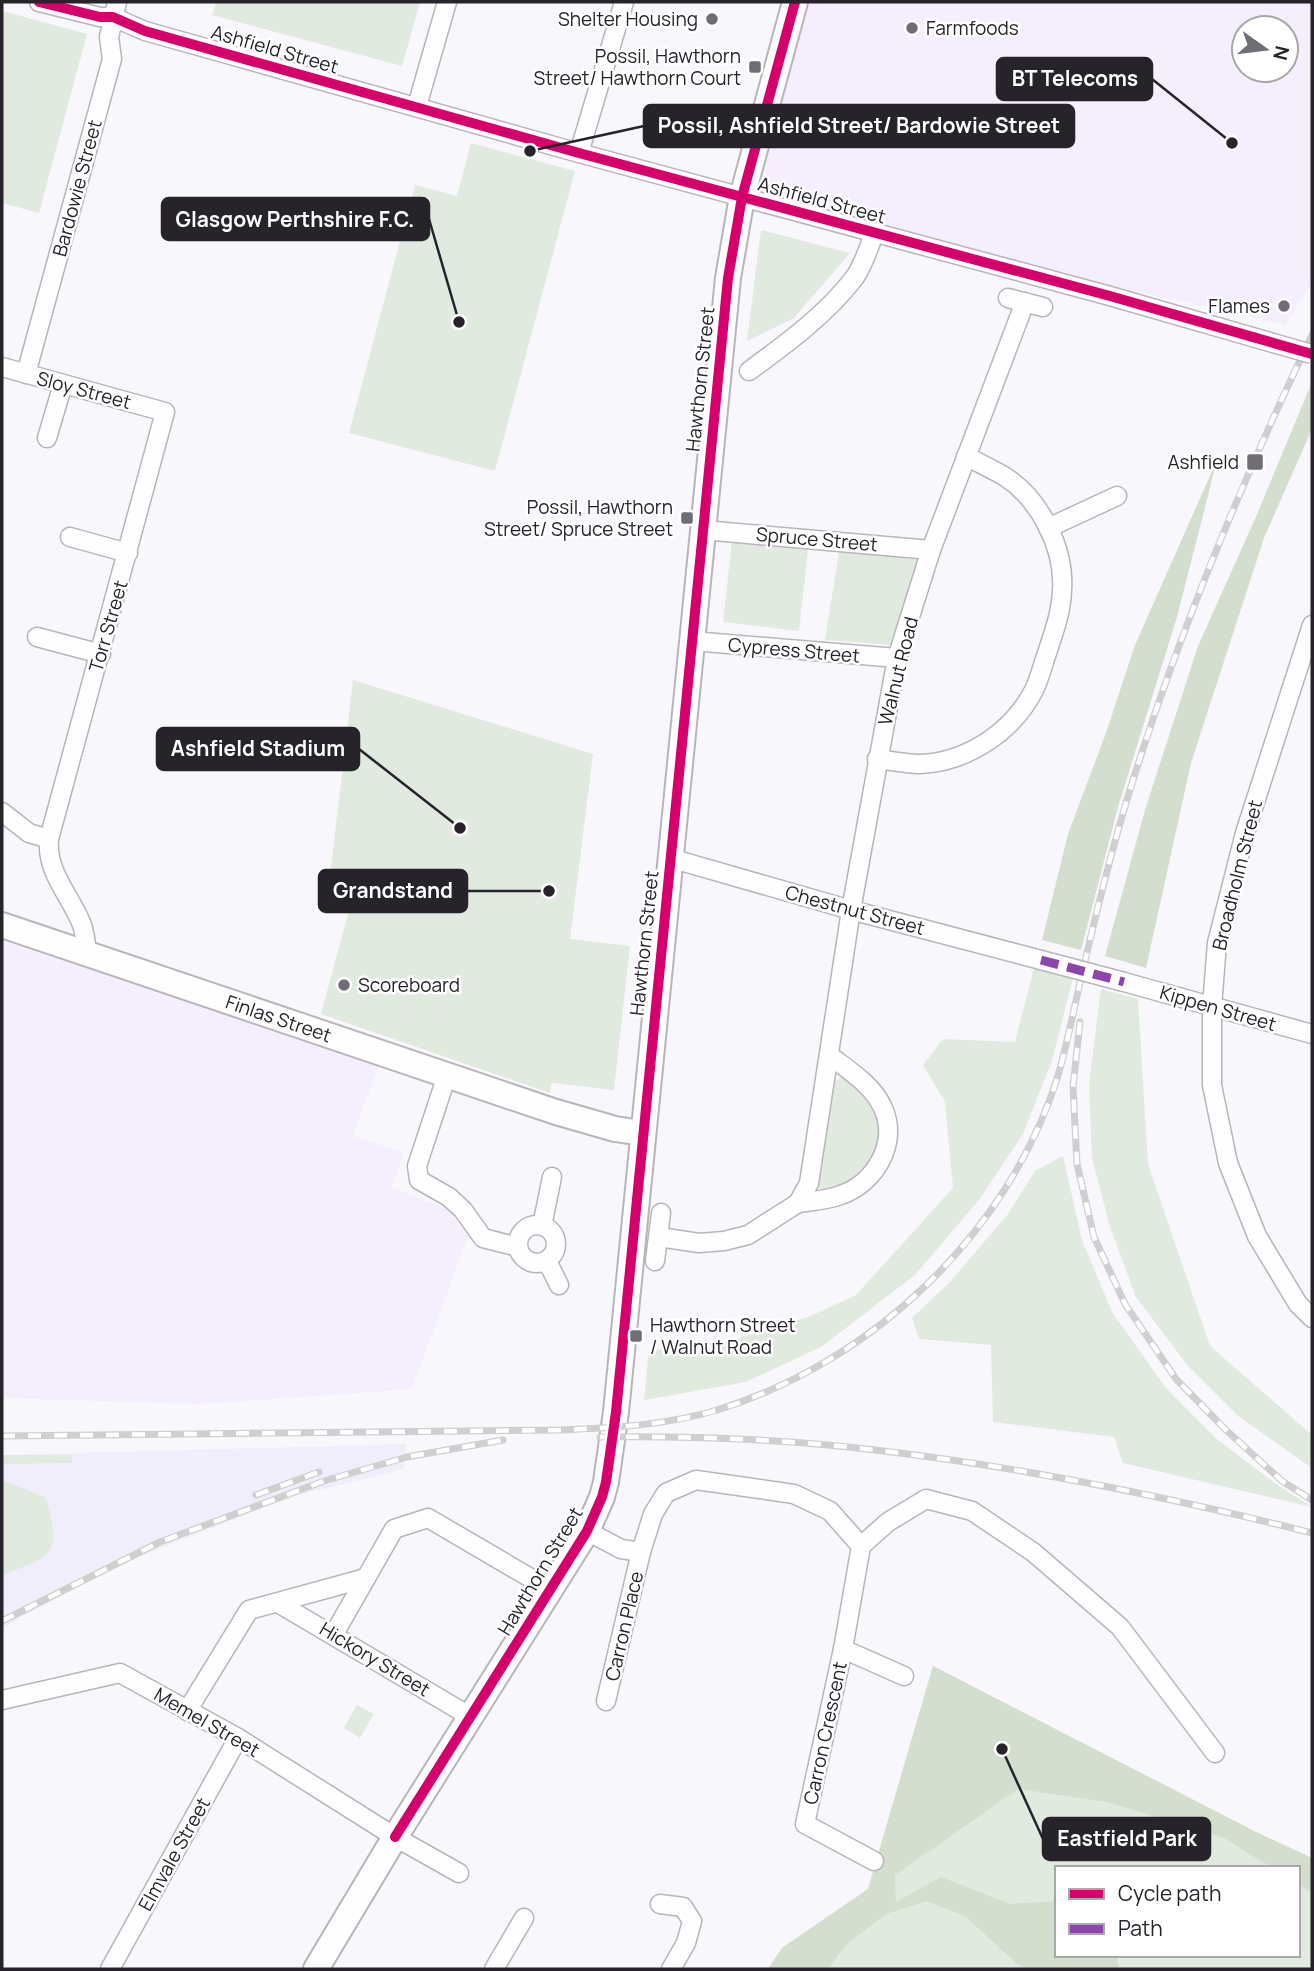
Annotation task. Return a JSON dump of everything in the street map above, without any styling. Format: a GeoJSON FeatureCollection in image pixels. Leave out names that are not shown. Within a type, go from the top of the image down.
{"type":"FeatureCollection","features":[{"type":"Feature","properties":{"kind":"main road","name":"Hawthorn Street"},"geometry":{"type":"LineString","coordinates":[[316,1969],[395,1837],[587,1531],[602,1497],[611,1457],[728,278],[742,197],[796,2]]}},
{"type":"Feature","properties":{"kind":"main road","name":"Finlas Street"},"geometry":{"type":"LineString","coordinates":[[2,925],[556,1112],[615,1129],[642,1133]]}},
{"type":"Feature","properties":{"kind":"street","name":"Ashfield Street"},"geometry":{"type":"LineString","coordinates":[[39,2],[100,17],[115,9],[145,31],[1312,354]]}},
{"type":"Feature","properties":{"kind":"street"},"geometry":{"type":"LineString","coordinates":[[417,106],[447,2]]}},
{"type":"Feature","properties":{"kind":"street"},"geometry":{"type":"LineString","coordinates":[[579,153],[624,2]]}},
{"type":"Feature","properties":{"kind":"street","name":"Bardowie Street"},"geometry":{"type":"LineString","coordinates":[[26,374],[112,59],[109,37],[115,9]]}},
{"type":"Feature","properties":{"kind":"street"},"geometry":{"type":"LineString","coordinates":[[749,372],[830,305],[856,275],[875,232]]}},
{"type":"Feature","properties":{"kind":"street","name":"Walnut Road"},"geometry":{"type":"LineString","coordinates":[[798,1203],[809,1183],[851,911],[897,658],[1016,300],[1043,307]]}},
{"type":"Feature","properties":{"kind":"street","name":"Sloy Street"},"geometry":{"type":"LineString","coordinates":[[2,367],[165,412]]}},
{"type":"Feature","properties":{"kind":"street"},"geometry":{"type":"LineString","coordinates":[[47,438],[63,384]]}},
{"type":"Feature","properties":{"kind":"street","name":"Torr Street"},"geometry":{"type":"LineString","coordinates":[[49,839],[165,412]]}},
{"type":"Feature","properties":{"kind":"street"},"geometry":{"type":"LineString","coordinates":[[877,759],[919,764],[944,760],[969,752],[992,739],[1009,725],[1035,688],[1059,616],[1061,570],[1048,528],[1020,488],[1004,476],[966,456]]}},
{"type":"Feature","properties":{"kind":"street"},"geometry":{"type":"LineString","coordinates":[[1048,528],[1117,496]]}},
{"type":"Feature","properties":{"kind":"street","name":"Spruce Street"},"geometry":{"type":"LineString","coordinates":[[703,530],[931,550]]}},
{"type":"Feature","properties":{"kind":"street"},"geometry":{"type":"LineString","coordinates":[[70,537],[128,553]]}},
{"type":"Feature","properties":{"kind":"street","name":"Broadholm Street"},"geometry":{"type":"LineString","coordinates":[[1312,625],[1245,833],[1217,943],[1212,1007],[1212,1085],[1228,1163],[1256,1236],[1298,1304],[1312,1318]]}},
{"type":"Feature","properties":{"kind":"street"},"geometry":{"type":"LineString","coordinates":[[37,636],[101,654]]}},
{"type":"Feature","properties":{"kind":"street","name":"Cypress Street"},"geometry":{"type":"LineString","coordinates":[[692,641],[897,658]]}},
{"type":"Feature","properties":{"kind":"street"},"geometry":{"type":"LineString","coordinates":[[2,812],[29,833],[49,839],[51,866],[82,926],[87,952]]}},
{"type":"Feature","properties":{"kind":"street","name":"Chestnut Street"},"geometry":{"type":"LineString","coordinates":[[670,858],[851,911],[1124,982]]}},
{"type":"Feature","properties":{"kind":"street","name":"Kippen Street"},"geometry":{"type":"LineString","coordinates":[[1124,982],[1312,1034]]}},
{"type":"Feature","properties":{"kind":"street"},"geometry":{"type":"LineString","coordinates":[[659,1237],[699,1243],[748,1235],[798,1203],[842,1195],[860,1186],[875,1171],[886,1152],[888,1133],[884,1109],[873,1092],[829,1055]]}},
{"type":"Feature","properties":{"kind":"street"},"geometry":{"type":"LineString","coordinates":[[447,1075],[417,1166],[419,1180],[463,1210],[483,1238],[518,1247]]}},
{"type":"Feature","properties":{"kind":"street"},"geometry":{"type":"LineString","coordinates":[[542,1226],[552,1177]]}},
{"type":"Feature","properties":{"kind":"street"},"geometry":{"type":"LineString","coordinates":[[655,1261],[661,1213]]}},
{"type":"Feature","properties":{"kind":"street"},"geometry":{"type":"LineString","coordinates":[[542,1226],[553,1233],[556,1245],[552,1257],[541,1264],[523,1258],[518,1247],[524,1230],[542,1226]]}},
{"type":"Feature","properties":{"kind":"street"},"geometry":{"type":"LineString","coordinates":[[547,1261],[559,1285]]}},
{"type":"Feature","properties":{"kind":"street"},"geometry":{"type":"LineString","coordinates":[[587,1531],[621,1549],[641,1552],[653,1514],[666,1493],[696,1480],[794,1494],[830,1511],[860,1546],[887,1521],[926,1500],[972,1511],[1033,1552],[1120,1628],[1215,1753]]}},
{"type":"Feature","properties":{"kind":"street"},"geometry":{"type":"LineString","coordinates":[[334,1634],[394,1529],[428,1518],[551,1590]]}},
{"type":"Feature","properties":{"kind":"street","name":"Carron Crescent"},"geometry":{"type":"LineString","coordinates":[[860,1546],[843,1649],[805,1824],[874,1861]]}},
{"type":"Feature","properties":{"kind":"street","name":"Carron Place"},"geometry":{"type":"LineString","coordinates":[[606,1701],[641,1552]]}},
{"type":"Feature","properties":{"kind":"street"},"geometry":{"type":"LineString","coordinates":[[187,1711],[249,1610],[366,1578]]}},
{"type":"Feature","properties":{"kind":"street","name":"Hickory Street"},"geometry":{"type":"LineString","coordinates":[[278,1603],[471,1717]]}},
{"type":"Feature","properties":{"kind":"street","name":"Carron Crescent"},"geometry":{"type":"LineString","coordinates":[[843,1649],[904,1676]]}},
{"type":"Feature","properties":{"kind":"street","name":"Memel Street"},"geometry":{"type":"LineString","coordinates":[[2,1700],[120,1673],[238,1738],[395,1837],[459,1873]]}},
{"type":"Feature","properties":{"kind":"street","name":"Elmvale Street"},"geometry":{"type":"LineString","coordinates":[[110,1969],[238,1738]]}},
{"type":"Feature","properties":{"kind":"street"},"geometry":{"type":"LineString","coordinates":[[660,1904],[683,1907],[692,1921],[686,1943],[671,1969]]}},
{"type":"Feature","properties":{"kind":"street"},"geometry":{"type":"LineString","coordinates":[[494,1969],[524,1918]]}},
{"type":"Feature","properties":{"kind":"shaded area"},"geometry":{"type":"Polygon","coordinates":[[[216,2],[420,2],[402,66],[212,15],[216,2]]]}},
{"type":"Feature","properties":{"kind":"shaded area"},"geometry":{"type":"Polygon","coordinates":[[[795,2],[1312,2],[1312,283],[1285,325],[875,232],[742,197],[795,2]]]}},
{"type":"Feature","properties":{"kind":"shaded area"},"geometry":{"type":"Polygon","coordinates":[[[2,11],[87,34],[39,213],[2,203],[2,11]]]}},
{"type":"Feature","properties":{"kind":"shaded area"},"geometry":{"type":"Polygon","coordinates":[[[471,143],[575,171],[495,471],[349,433],[415,185],[457,196],[471,143]]]}},
{"type":"Feature","properties":{"kind":"shaded area"},"geometry":{"type":"Polygon","coordinates":[[[761,230],[850,253],[794,318],[747,341],[761,230]]]}},
{"type":"Feature","properties":{"kind":"shaded area"},"geometry":{"type":"Polygon","coordinates":[[[732,542],[808,550],[799,631],[723,622],[732,542]]]}},
{"type":"Feature","properties":{"kind":"shaded area"},"geometry":{"type":"Polygon","coordinates":[[[839,552],[921,555],[892,645],[825,640],[839,552]]]}},
{"type":"Feature","properties":{"kind":"shaded area"},"geometry":{"type":"Polygon","coordinates":[[[353,680],[593,754],[570,939],[630,946],[614,1090],[552,1083],[553,1075],[550,1093],[321,1014],[349,910],[327,902],[353,680]]]}},
{"type":"Feature","properties":{"kind":"shaded area"},"geometry":{"type":"Polygon","coordinates":[[[2,925],[379,1064],[353,1136],[404,1153],[391,1187],[448,1209],[468,1236],[412,1389],[200,1404],[2,1398],[2,925]]]}},
{"type":"Feature","properties":{"kind":"shaded area"},"geometry":{"type":"Polygon","coordinates":[[[1034,968],[1073,978],[1052,1061],[1023,1134],[979,1200],[915,1275],[821,1347],[746,1382],[644,1400],[649,1350],[717,1345],[808,1317],[856,1295],[953,1188],[945,1102],[923,1065],[943,1039],[1015,1042],[1034,968]]]}},
{"type":"Feature","properties":{"kind":"shaded area"},"geometry":{"type":"Polygon","coordinates":[[[1101,989],[1138,999],[1148,1164],[1210,1346],[1312,1435],[1312,1468],[1238,1416],[1188,1366],[1136,1297],[1110,1227],[1092,1158],[1089,1084],[1101,989]]]}},
{"type":"Feature","properties":{"kind":"shaded area"},"geometry":{"type":"Polygon","coordinates":[[[844,1075],[875,1107],[880,1124],[880,1143],[863,1174],[825,1195],[818,1186],[833,1083],[844,1075]]]}},
{"type":"Feature","properties":{"kind":"shaded area"},"geometry":{"type":"Polygon","coordinates":[[[1063,1156],[1082,1240],[1112,1312],[1165,1387],[1217,1439],[1276,1484],[1312,1507],[1123,1463],[1114,1437],[993,1422],[991,1345],[919,1339],[912,1318],[949,1283],[1008,1214],[1035,1171],[1063,1156]]]}},
{"type":"Feature","properties":{"kind":"shaded area"},"geometry":{"type":"Polygon","coordinates":[[[407,1444],[404,1469],[291,1497],[116,1566],[2,1628],[2,1455],[407,1444]]]}},
{"type":"Feature","properties":{"kind":"shaded area"},"geometry":{"type":"Polygon","coordinates":[[[2,1455],[72,1455],[72,1463],[2,1464],[2,1455]]]}},
{"type":"Feature","properties":{"kind":"shaded area"},"geometry":{"type":"Polygon","coordinates":[[[2,1480],[46,1498],[53,1543],[43,1557],[2,1575],[2,1480]]]}},
{"type":"Feature","properties":{"kind":"shaded area"},"geometry":{"type":"Polygon","coordinates":[[[933,1666],[1256,1832],[1312,1858],[1312,1969],[768,1969],[782,1948],[868,1889],[933,1666]]]}},
{"type":"Feature","properties":{"kind":"shaded area"},"geometry":{"type":"Polygon","coordinates":[[[357,1705],[374,1714],[360,1738],[344,1728],[357,1705]]]}},
{"type":"Feature","properties":{"kind":"green space"},"geometry":{"type":"Polygon","coordinates":[[[1312,382],[1312,429],[1264,538],[1191,763],[1146,968],[1105,956],[1145,810],[1198,646],[1312,382]]]}},
{"type":"Feature","properties":{"kind":"green space"},"geometry":{"type":"Polygon","coordinates":[[[1217,460],[1177,617],[1118,807],[1081,950],[1042,940],[1068,834],[1135,645],[1217,460]]]}},
{"type":"Feature","properties":{"kind":"green space"},"geometry":{"type":"Polygon","coordinates":[[[933,1666],[1256,1832],[1312,1858],[1312,1893],[1300,1885],[1300,1866],[1269,1866],[1224,1838],[1107,1802],[1018,1789],[895,1875],[896,1902],[941,1877],[1010,1904],[1055,1901],[1055,1957],[1117,1957],[1119,1969],[1027,1969],[1016,1963],[966,1917],[927,1901],[886,1914],[849,1942],[827,1969],[768,1969],[782,1948],[868,1889],[933,1666]]]}},
{"type":"Feature","properties":{"kind":"railway"},"geometry":{"type":"LineString","coordinates":[[2,1436],[560,1430],[660,1422],[717,1410],[774,1388],[829,1360],[880,1325],[927,1285],[969,1239],[1005,1189],[1034,1136],[1057,1079],[1111,855],[1172,664],[1215,553],[1312,335]]}},
{"type":"Feature","properties":{"kind":"railway"},"geometry":{"type":"LineString","coordinates":[[1080,1022],[1073,1087],[1077,1164],[1094,1237],[1125,1304],[1176,1379],[1282,1481],[1312,1500]]}},
{"type":"Feature","properties":{"kind":"railway"},"geometry":{"type":"LineString","coordinates":[[600,1437],[772,1441],[930,1457],[1095,1484],[1312,1533]]}},
{"type":"Feature","properties":{"kind":"railway"},"geometry":{"type":"LineString","coordinates":[[2,1621],[160,1542],[324,1481],[407,1457],[503,1440]]}},
{"type":"Feature","properties":{"kind":"railway"},"geometry":{"type":"LineString","coordinates":[[256,1495],[319,1472]]}},
{"type":"Feature","properties":{"kind":"marked path"},"geometry":{"type":"LineString","coordinates":[[1041,960],[1124,982]]}},
{"type":"Feature","properties":{"kind":"cycle path"},"geometry":{"type":"LineString","coordinates":[[39,2],[100,17],[113,17],[145,31],[579,153],[1110,296],[1312,354]]}},
{"type":"Feature","properties":{"kind":"cycle path"},"geometry":{"type":"LineString","coordinates":[[395,1837],[587,1531],[606,1482],[616,1412],[728,278],[742,197],[795,2]]}},
{"type":"Feature","properties":{"kind":"place","name":"Shelter Housing"},"geometry":{"type":"Point","coordinates":[712,19]}},
{"type":"Feature","properties":{"kind":"place","name":"Farmfoods"},"geometry":{"type":"Point","coordinates":[912,28]}},
{"type":"Feature","properties":{"kind":"place","name":"Possil, Hawthorn Street/ Hawthorn Court"},"geometry":{"type":"Point","coordinates":[755,67]}},
{"type":"Feature","properties":{"kind":"place","name":"BT Telecoms"},"geometry":{"type":"Point","coordinates":[1232,143]}},
{"type":"Feature","properties":{"kind":"place","name":"Possil, Ashfield Street/ Bardowie Street"},"geometry":{"type":"Point","coordinates":[530,151]}},
{"type":"Feature","properties":{"kind":"place","name":"Flames"},"geometry":{"type":"Point","coordinates":[1284,306]}},
{"type":"Feature","properties":{"kind":"place","name":"Glasgow Perthshire F.C."},"geometry":{"type":"Point","coordinates":[459,322]}},
{"type":"Feature","properties":{"kind":"place","name":"Ashfield"},"geometry":{"type":"Point","coordinates":[1255,462]}},
{"type":"Feature","properties":{"kind":"place","name":"Possil, Hawthorn Street/ Spruce Street"},"geometry":{"type":"Point","coordinates":[687,518]}},
{"type":"Feature","properties":{"kind":"place","name":"Ashfield Stadium"},"geometry":{"type":"Point","coordinates":[460,828]}},
{"type":"Feature","properties":{"kind":"place","name":"Grandstand"},"geometry":{"type":"Point","coordinates":[549,891]}},
{"type":"Feature","properties":{"kind":"place","name":"Scoreboard"},"geometry":{"type":"Point","coordinates":[344,985]}},
{"type":"Feature","properties":{"kind":"place","name":"Hawthorn Street / Walnut Road"},"geometry":{"type":"Point","coordinates":[636,1336]}},
{"type":"Feature","properties":{"kind":"place","name":"Eastfield Park"},"geometry":{"type":"Point","coordinates":[1002,1749]}}]}
